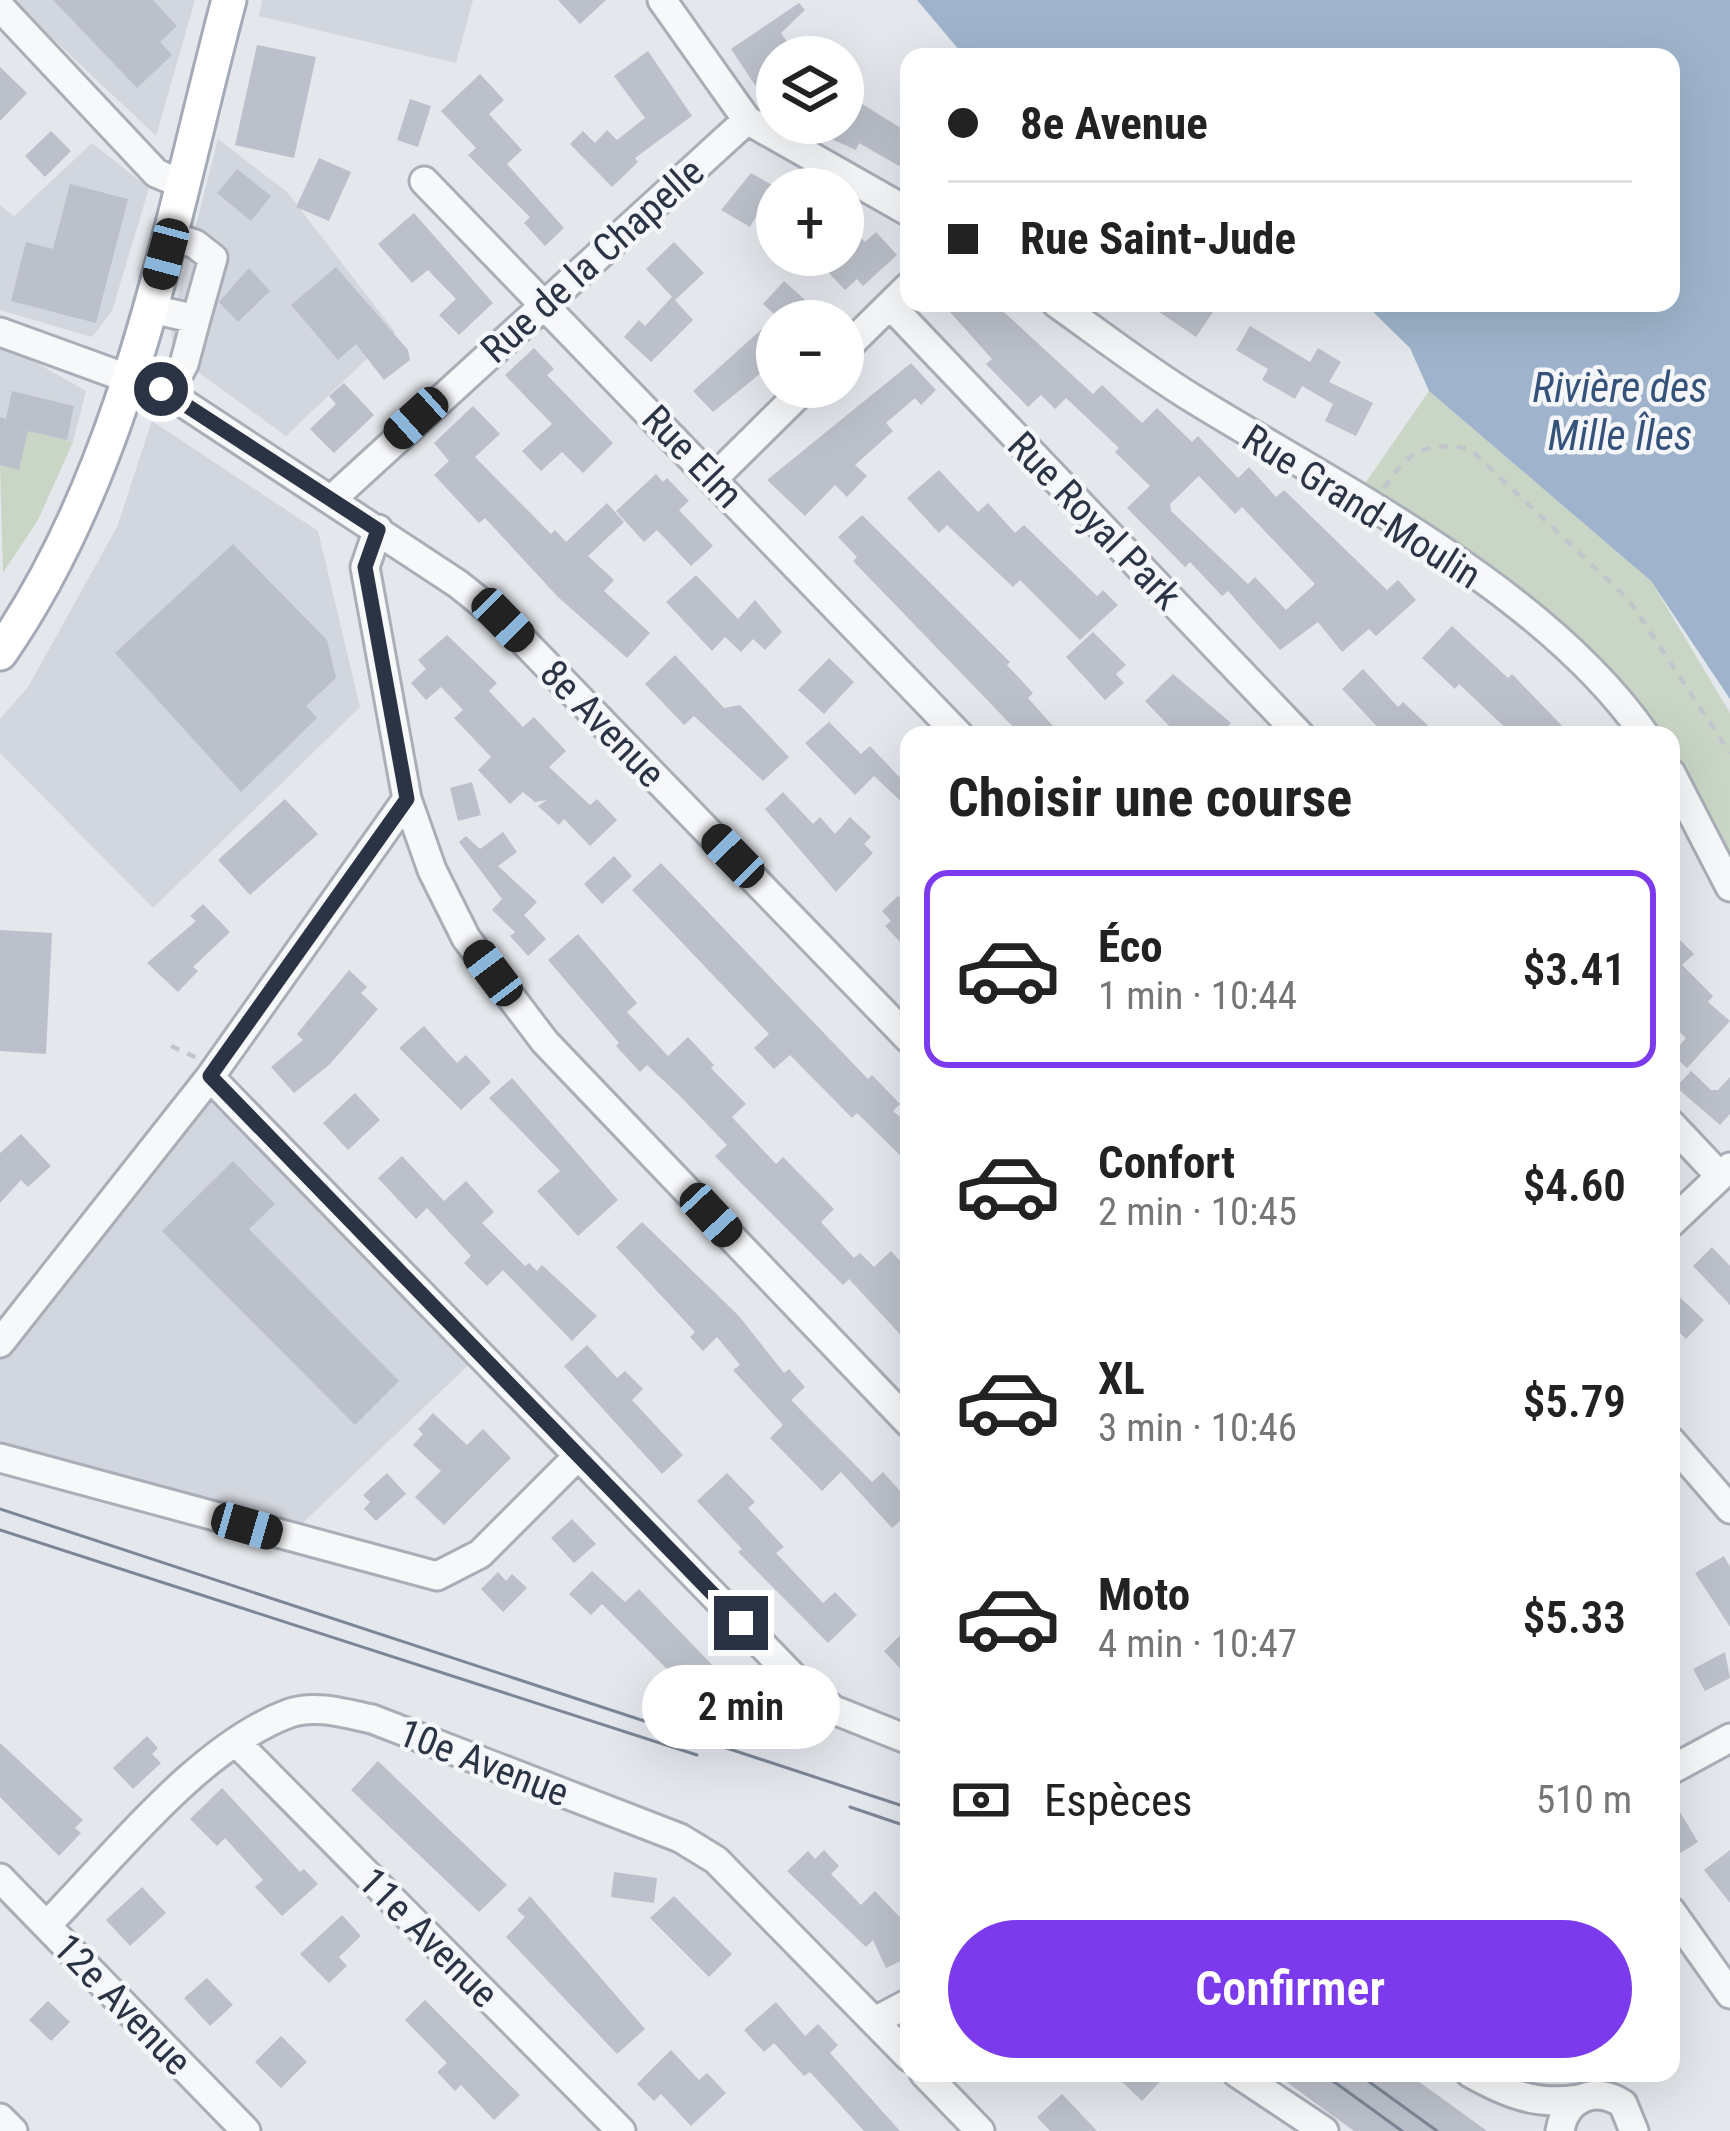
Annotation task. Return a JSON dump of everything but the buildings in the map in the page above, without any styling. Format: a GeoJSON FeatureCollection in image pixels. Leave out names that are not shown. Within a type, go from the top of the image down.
{"type":"FeatureCollection","features":[{"type":"Feature","properties":{"kind":"main road"},"geometry":{"type":"LineString","coordinates":[[0,653],[48,574],[152,309],[229,0]]}},
{"type":"Feature","properties":{"kind":"street"},"geometry":{"type":"LineString","coordinates":[[662,0],[747,120],[900,207]]}},
{"type":"Feature","properties":{"kind":"street"},"geometry":{"type":"LineString","coordinates":[[0,7],[156,172],[184,185]]}},
{"type":"Feature","properties":{"kind":"street","name":"Rue de la Chapelle"},"geometry":{"type":"LineString","coordinates":[[332,499],[747,120]]}},
{"type":"Feature","properties":{"kind":"street","name":"Rue Elm"},"geometry":{"type":"LineString","coordinates":[[424,181],[950,726]]}},
{"type":"Feature","properties":{"kind":"street"},"geometry":{"type":"LineString","coordinates":[[168,393],[187,356],[213,259],[195,244],[171,236]]}},
{"type":"Feature","properties":{"kind":"street"},"geometry":{"type":"LineString","coordinates":[[864,330],[899,295]]}},
{"type":"Feature","properties":{"kind":"street"},"geometry":{"type":"LineString","coordinates":[[152,309],[196,319]]}},
{"type":"Feature","properties":{"kind":"street","name":"Rue Royal Park"},"geometry":{"type":"LineString","coordinates":[[914,312],[1292,726]]}},
{"type":"Feature","properties":{"kind":"street","name":"Rue Grand-Moulin"},"geometry":{"type":"LineString","coordinates":[[1069,312],[1185,394],[1371,508],[1549,626],[1618,697],[1639,726]]}},
{"type":"Feature","properties":{"kind":"street","name":"8e Avenue"},"geometry":{"type":"LineString","coordinates":[[0,332],[168,393],[378,530],[503,620],[900,1030]]}},
{"type":"Feature","properties":{"kind":"street"},"geometry":{"type":"LineString","coordinates":[[714,478],[785,408]]}},
{"type":"Feature","properties":{"kind":"street"},"geometry":{"type":"LineString","coordinates":[[378,530],[365,567],[407,799],[432,870],[466,938],[545,1042],[900,1414]]}},
{"type":"Feature","properties":{"kind":"street"},"geometry":{"type":"LineString","coordinates":[[1680,790],[1730,887]]}},
{"type":"Feature","properties":{"kind":"street"},"geometry":{"type":"LineString","coordinates":[[0,1343],[407,799]]}},
{"type":"Feature","properties":{"kind":"street"},"geometry":{"type":"LineString","coordinates":[[206,1069],[806,1690],[834,1710],[900,1736]]}},
{"type":"Feature","properties":{"kind":"street"},"geometry":{"type":"LineString","coordinates":[[1680,1132],[1725,1171],[1680,1214]]}},
{"type":"Feature","properties":{"kind":"street"},"geometry":{"type":"LineString","coordinates":[[1680,1451],[1730,1508]]}},
{"type":"Feature","properties":{"kind":"street"},"geometry":{"type":"LineString","coordinates":[[0,1459],[437,1576],[480,1554],[578,1456]]}},
{"type":"Feature","properties":{"kind":"street","name":"10e Avenue"},"geometry":{"type":"LineString","coordinates":[[47,1925],[195,1774],[292,1712],[326,1710],[372,1719],[680,1838],[716,1860],[900,2047]]}},
{"type":"Feature","properties":{"kind":"street"},"geometry":{"type":"LineString","coordinates":[[1680,1765],[1730,1738]]}},
{"type":"Feature","properties":{"kind":"street","name":"11e Avenue"},"geometry":{"type":"LineString","coordinates":[[237,1743],[621,2131]]}},
{"type":"Feature","properties":{"kind":"street","name":"12e Avenue"},"geometry":{"type":"LineString","coordinates":[[0,1878],[246,2131]]}},
{"type":"Feature","properties":{"kind":"street"},"geometry":{"type":"LineString","coordinates":[[1680,1924],[1730,1994]]}},
{"type":"Feature","properties":{"kind":"street"},"geometry":{"type":"LineString","coordinates":[[875,2021],[900,2008]]}},
{"type":"Feature","properties":{"kind":"street"},"geometry":{"type":"LineString","coordinates":[[933,2082],[980,2131]]}},
{"type":"Feature","properties":{"kind":"street"},"geometry":{"type":"LineString","coordinates":[[1250,2082],[1324,2131]]}},
{"type":"Feature","properties":{"kind":"street"},"geometry":{"type":"LineString","coordinates":[[1486,2082],[1508,2094],[1546,2131]]}},
{"type":"Feature","properties":{"kind":"street"},"geometry":{"type":"LineString","coordinates":[[1508,2094],[1553,2103],[1613,2097],[1630,2114],[1634,2131]]}},
{"type":"Feature","properties":{"kind":"street"},"geometry":{"type":"LineString","coordinates":[[1560,2131],[1562,2118],[1578,2099]]}},
{"type":"Feature","properties":{"kind":"street"},"geometry":{"type":"LineString","coordinates":[[0,2118],[13,2131]]}},
{"type":"Feature","properties":{"kind":"path"},"geometry":{"type":"LineString","coordinates":[[1371,508],[1402,460],[1438,443],[1470,449],[1629,600],[1730,753]]}},
{"type":"Feature","properties":{"kind":"path"},"geometry":{"type":"LineString","coordinates":[[172,1046],[206,1069]]}},
{"type":"Feature","properties":{"kind":"shaded area"},"geometry":{"type":"Polygon","coordinates":[[[12,0],[195,0],[156,136],[12,0]]]}},
{"type":"Feature","properties":{"kind":"shaded area"},"geometry":{"type":"Polygon","coordinates":[[[262,0],[473,0],[456,63],[259,16],[262,0]]]}},
{"type":"Feature","properties":{"kind":"shaded area"},"geometry":{"type":"Polygon","coordinates":[[[218,139],[287,192],[395,332],[286,436],[173,354],[171,323],[218,139]]]}},
{"type":"Feature","properties":{"kind":"shaded area"},"geometry":{"type":"Polygon","coordinates":[[[92,143],[149,188],[112,311],[92,337],[0,310],[0,205],[14,216],[92,143]]]}},
{"type":"Feature","properties":{"kind":"shaded area"},"geometry":{"type":"Polygon","coordinates":[[[0,342],[86,391],[73,442],[28,432],[19,469],[0,465],[0,342]]]}},
{"type":"Feature","properties":{"kind":"shaded area"},"geometry":{"type":"Polygon","coordinates":[[[152,421],[318,531],[360,707],[153,908],[0,753],[0,719],[28,687],[117,527],[152,421]]]}},
{"type":"Feature","properties":{"kind":"shaded area"},"geometry":{"type":"Polygon","coordinates":[[[210,1077],[480,1354],[288,1537],[0,1458],[0,1343],[210,1077]]]}},
{"type":"Feature","properties":{"kind":"green space"},"geometry":{"type":"Polygon","coordinates":[[[1429,391],[1651,581],[1730,713],[1730,887],[1680,790],[1680,726],[1637,726],[1612,691],[1355,498],[1429,391]]]}},
{"type":"Feature","properties":{"kind":"green space"},"geometry":{"type":"Polygon","coordinates":[[[28,431],[73,442],[38,520],[3,573],[0,465],[19,469],[28,431]]]}},
{"type":"Feature","properties":{"kind":"water","name":"Rivière des Mille Îles"},"geometry":{"type":"Polygon","coordinates":[[[917,0],[1730,0],[1730,699],[1651,581],[1429,391],[1410,348],[1373,312],[1680,312],[1680,48],[957,48],[917,0]]]}},
{"type":"Feature","properties":{"kind":"tram line"},"geometry":{"type":"LineString","coordinates":[[0,1509],[900,1805]]}},
{"type":"Feature","properties":{"kind":"tram line"},"geometry":{"type":"LineString","coordinates":[[0,1530],[697,1755]]}},
{"type":"Feature","properties":{"kind":"tram line"},"geometry":{"type":"LineString","coordinates":[[850,1807],[900,1824]]}},
{"type":"Feature","properties":{"kind":"tram line"},"geometry":{"type":"LineString","coordinates":[[1334,2082],[1402,2131]]}},
{"type":"Feature","properties":{"kind":"tram line"},"geometry":{"type":"LineString","coordinates":[[1369,2082],[1437,2131]]}},
{"type":"Feature","properties":{"kind":"route"},"geometry":{"type":"LineString","coordinates":[[161,389],[378,530],[367,549],[365,567],[402,750],[407,799],[210,1076],[741,1623]]}}]}
